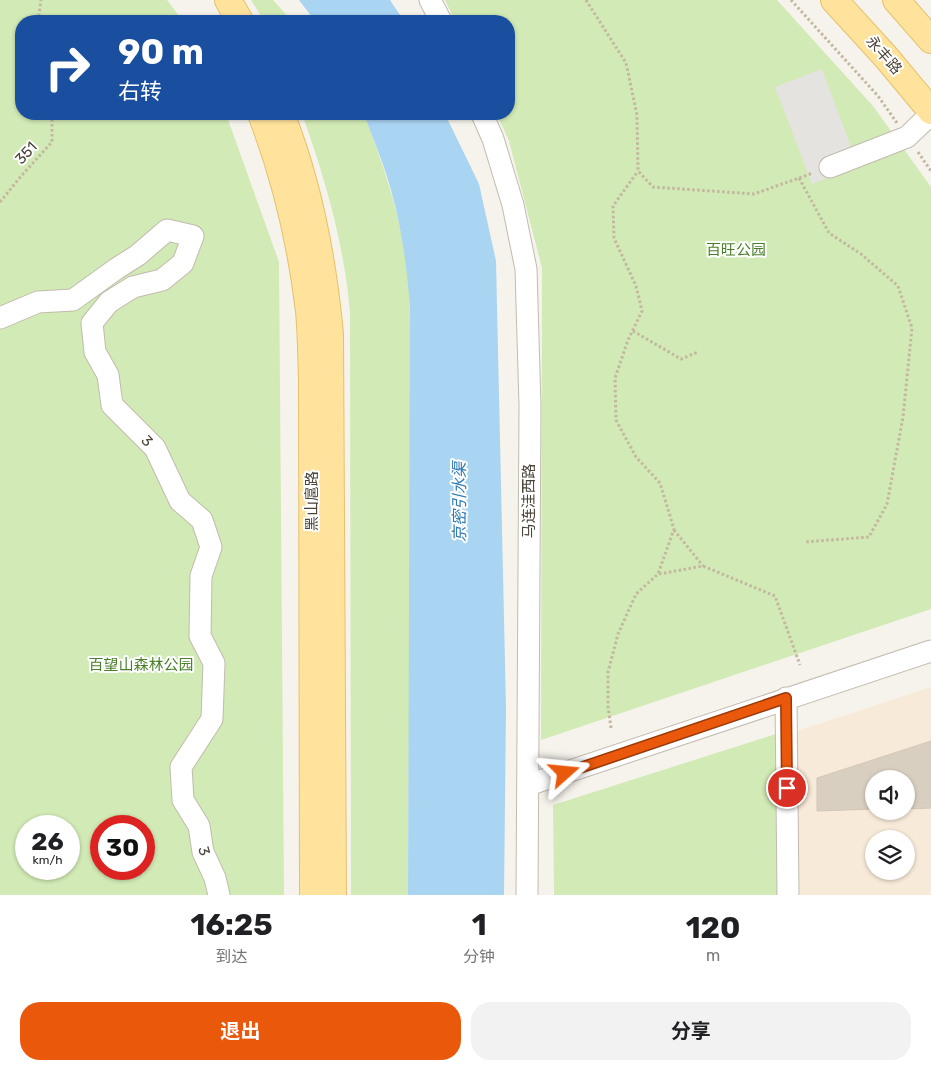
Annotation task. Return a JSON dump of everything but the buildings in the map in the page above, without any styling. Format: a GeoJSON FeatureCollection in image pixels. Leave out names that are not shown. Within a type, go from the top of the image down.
{"type":"FeatureCollection","features":[{"type":"Feature","properties":{"kind":"main road"},"geometry":{"type":"LineString","coordinates":[[208,0],[217,15]]}},
{"type":"Feature","properties":{"kind":"main road"},"geometry":{"type":"LineString","coordinates":[[228,0],[237,15]]}},
{"type":"Feature","properties":{"kind":"main road","name":"永丰路"},"geometry":{"type":"LineString","coordinates":[[834,0],[886,57],[931,113]]}},
{"type":"Feature","properties":{"kind":"main road"},"geometry":{"type":"LineString","coordinates":[[896,0],[931,40]]}},
{"type":"Feature","properties":{"kind":"main road","name":"黑山扈路"},"geometry":{"type":"LineString","coordinates":[[263,120],[272,144],[297,239],[310,328],[312,386],[313,895]]}},
{"type":"Feature","properties":{"kind":"main road","name":"黑山扈路"},"geometry":{"type":"LineString","coordinates":[[284,120],[292,139],[309,204],[322,267],[330,334],[333,895]]}},
{"type":"Feature","properties":{"kind":"street"},"geometry":{"type":"LineString","coordinates":[[430,0],[438,15]]}},
{"type":"Feature","properties":{"kind":"street"},"geometry":{"type":"LineString","coordinates":[[830,167],[907,137],[931,113]]}},
{"type":"Feature","properties":{"kind":"street","name":"马连洼西路"},"geometry":{"type":"LineString","coordinates":[[485,120],[493,139],[513,205],[526,269],[530,406],[527,895]]}},
{"type":"Feature","properties":{"kind":"street","name":"3"},"geometry":{"type":"LineString","coordinates":[[0,318],[38,302],[73,300],[138,255],[167,230],[193,236],[183,263],[162,280],[133,287],[110,302],[92,323],[95,352],[108,375],[112,406],[154,448],[180,501],[202,520],[211,547],[201,576],[200,636],[214,663],[212,719],[181,767],[183,800],[199,826],[203,852],[215,878],[219,895]]}},
{"type":"Feature","properties":{"kind":"street"},"geometry":{"type":"LineString","coordinates":[[528,785],[931,650]]}},
{"type":"Feature","properties":{"kind":"street"},"geometry":{"type":"LineString","coordinates":[[786,698],[788,895]]}},
{"type":"Feature","properties":{"kind":"path"},"geometry":{"type":"LineString","coordinates":[[39,15],[42,0]]}},
{"type":"Feature","properties":{"kind":"path"},"geometry":{"type":"LineString","coordinates":[[586,0],[626,63],[637,114],[638,171],[613,206],[614,238],[636,286],[642,311],[615,378],[616,420],[636,457],[660,483],[674,529],[703,566],[775,596],[800,665]]}},
{"type":"Feature","properties":{"kind":"path"},"geometry":{"type":"LineString","coordinates":[[791,0],[878,96],[931,171]]}},
{"type":"Feature","properties":{"kind":"path","name":"351"},"geometry":{"type":"LineString","coordinates":[[0,202],[52,142],[52,120]]}},
{"type":"Feature","properties":{"kind":"path"},"geometry":{"type":"LineString","coordinates":[[638,171],[653,187],[754,194],[830,167]]}},
{"type":"Feature","properties":{"kind":"path"},"geometry":{"type":"LineString","coordinates":[[799,178],[829,233],[861,254],[898,286],[912,328],[903,417],[887,504],[869,537],[804,542]]}},
{"type":"Feature","properties":{"kind":"path"},"geometry":{"type":"LineString","coordinates":[[633,331],[681,359],[698,352]]}},
{"type":"Feature","properties":{"kind":"path"},"geometry":{"type":"LineString","coordinates":[[611,728],[608,706],[608,672],[618,634],[636,594],[658,574],[674,529]]}},
{"type":"Feature","properties":{"kind":"path"},"geometry":{"type":"LineString","coordinates":[[658,574],[703,566]]}},
{"type":"Feature","properties":{"kind":"shaded area"},"geometry":{"type":"Polygon","coordinates":[[[822,69],[858,166],[812,184],[775,87],[822,69]]]}},
{"type":"Feature","properties":{"kind":"shaded area"},"geometry":{"type":"Polygon","coordinates":[[[931,687],[931,895],[781,895],[779,737],[931,687]]]}},
{"type":"Feature","properties":{"kind":"green space","name":"百望山森林公园"},"geometry":{"type":"Polygon","coordinates":[[[0,0],[167,0],[178,15],[15,15],[15,120],[228,120],[279,262],[284,895],[0,895],[0,0]]]}},
{"type":"Feature","properties":{"kind":"green space"},"geometry":{"type":"Polygon","coordinates":[[[251,0],[273,0],[287,15],[260,15],[251,0]]]}},
{"type":"Feature","properties":{"kind":"green space","name":"百旺公园"},"geometry":{"type":"Polygon","coordinates":[[[445,0],[777,0],[873,106],[931,187],[931,609],[541,740],[542,268],[509,141],[500,120],[515,120],[515,15],[452,15],[445,0]]]}},
{"type":"Feature","properties":{"kind":"green space"},"geometry":{"type":"Polygon","coordinates":[[[304,120],[366,120],[390,189],[407,267],[411,363],[408,895],[351,895],[350,312],[338,236],[318,162],[304,120]]]}},
{"type":"Feature","properties":{"kind":"green space"},"geometry":{"type":"Polygon","coordinates":[[[779,733],[781,895],[554,895],[553,805],[779,733]]]}},
{"type":"Feature","properties":{"kind":"water"},"geometry":{"type":"Polygon","coordinates":[[[299,0],[390,0],[400,15],[310,15],[299,0]]]}},
{"type":"Feature","properties":{"kind":"water","name":"京密引水渠"},"geometry":{"type":"Polygon","coordinates":[[[366,120],[448,120],[479,184],[496,261],[506,708],[504,895],[408,895],[410,308],[404,249],[395,205],[366,120]]]}},
{"type":"Feature","properties":{"kind":"route"},"geometry":{"type":"LineString","coordinates":[[565,773],[786,698],[787,788]]}}]}
